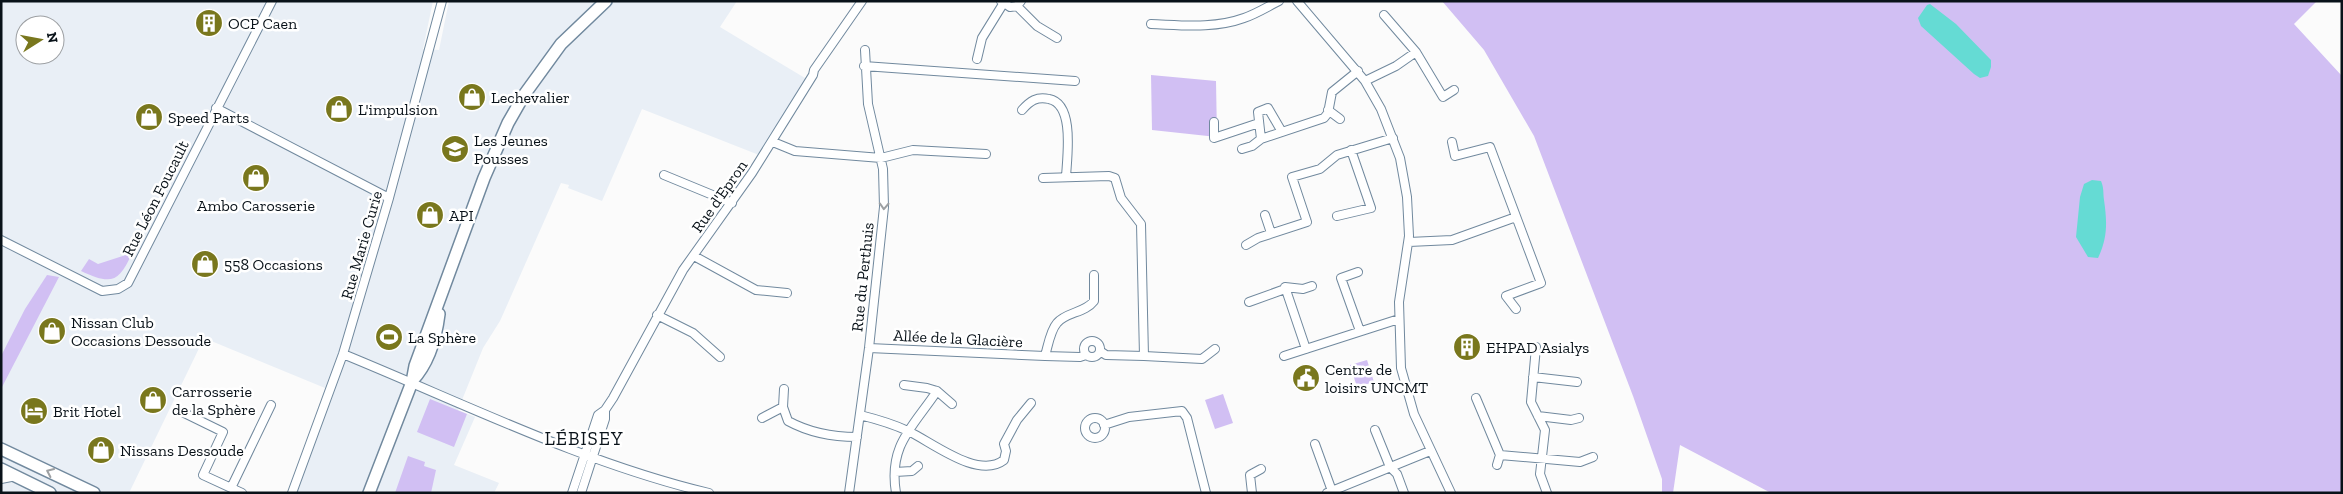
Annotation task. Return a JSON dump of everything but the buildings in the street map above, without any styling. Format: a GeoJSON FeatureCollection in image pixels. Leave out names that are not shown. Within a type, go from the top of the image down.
{"type":"FeatureCollection","features":[{"type":"Feature","properties":{"kind":"main road"},"geometry":{"type":"LineString","coordinates":[[369,493],[412,382],[415,366],[484,178],[524,95],[561,44],[606,1]]}},
{"type":"Feature","properties":{"kind":"main road"},"geometry":{"type":"LineString","coordinates":[[1,449],[94,493]]}},
{"type":"Feature","properties":{"kind":"main road"},"geometry":{"type":"LineString","coordinates":[[1,469],[50,493]]}},
{"type":"Feature","properties":{"kind":"street","name":"Rue Léon Foucault"},"geometry":{"type":"LineString","coordinates":[[1,240],[102,291],[118,289],[128,283],[272,1]]}},
{"type":"Feature","properties":{"kind":"street","name":"Rue Marie Curie"},"geometry":{"type":"LineString","coordinates":[[292,493],[344,354],[389,198],[442,1]]}},
{"type":"Feature","properties":{"kind":"street","name":"Rue d'Epron"},"geometry":{"type":"LineString","coordinates":[[572,493],[605,419],[605,410],[683,270],[732,203],[772,142],[813,75],[814,70],[862,1]]}},
{"type":"Feature","properties":{"kind":"street"},"geometry":{"type":"LineString","coordinates":[[1151,24],[1204,25],[1228,22],[1245,18],[1279,1]]}},
{"type":"Feature","properties":{"kind":"street"},"geometry":{"type":"LineString","coordinates":[[1297,1],[1326,38],[1365,81],[1381,109],[1393,138],[1404,177],[1409,218],[1409,242],[1399,319],[1399,352],[1404,381],[1412,409],[1451,493]]}},
{"type":"Feature","properties":{"kind":"street"},"geometry":{"type":"LineString","coordinates":[[977,59],[982,38],[1002,3],[1010,8],[1019,4],[1037,26],[1058,38]]}},
{"type":"Feature","properties":{"kind":"street"},"geometry":{"type":"LineString","coordinates":[[1384,14],[1416,52],[1443,97],[1454,90]]}},
{"type":"Feature","properties":{"kind":"street","name":"Rue du Perthuis"},"geometry":{"type":"LineString","coordinates":[[849,493],[869,348],[884,207],[881,158],[868,104],[864,66],[865,50]]}},
{"type":"Feature","properties":{"kind":"street"},"geometry":{"type":"LineString","coordinates":[[1365,81],[1396,66],[1416,52]]}},
{"type":"Feature","properties":{"kind":"street"},"geometry":{"type":"LineString","coordinates":[[864,66],[1075,81]]}},
{"type":"Feature","properties":{"kind":"street"},"geometry":{"type":"LineString","coordinates":[[1242,149],[1252,146],[1261,139],[1324,118],[1332,92],[1358,72]]}},
{"type":"Feature","properties":{"kind":"street"},"geometry":{"type":"LineString","coordinates":[[1323,87],[1332,92]]}},
{"type":"Feature","properties":{"kind":"street"},"geometry":{"type":"LineString","coordinates":[[1022,110],[1031,101],[1043,98],[1054,100],[1061,105],[1067,119],[1066,177]]}},
{"type":"Feature","properties":{"kind":"street"},"geometry":{"type":"LineString","coordinates":[[216,108],[389,198]]}},
{"type":"Feature","properties":{"kind":"street"},"geometry":{"type":"LineString","coordinates":[[1261,139],[1258,112],[1268,108],[1282,132]]}},
{"type":"Feature","properties":{"kind":"street"},"geometry":{"type":"LineString","coordinates":[[1328,110],[1340,119]]}},
{"type":"Feature","properties":{"kind":"street"},"geometry":{"type":"LineString","coordinates":[[1214,122],[1214,148]]}},
{"type":"Feature","properties":{"kind":"street"},"geometry":{"type":"LineString","coordinates":[[1214,138],[1259,123]]}},
{"type":"Feature","properties":{"kind":"street"},"geometry":{"type":"LineString","coordinates":[[1246,245],[1271,233],[1307,222],[1292,178],[1320,169],[1337,155],[1393,138]]}},
{"type":"Feature","properties":{"kind":"street"},"geometry":{"type":"LineString","coordinates":[[772,142],[795,151],[881,158],[913,150],[986,154]]}},
{"type":"Feature","properties":{"kind":"street"},"geometry":{"type":"LineString","coordinates":[[1452,142],[1455,156],[1490,147],[1541,283],[1506,296],[1516,309]]}},
{"type":"Feature","properties":{"kind":"street"},"geometry":{"type":"LineString","coordinates":[[1337,216],[1370,208],[1351,150]]}},
{"type":"Feature","properties":{"kind":"street"},"geometry":{"type":"LineString","coordinates":[[664,175],[732,203]]}},
{"type":"Feature","properties":{"kind":"street"},"geometry":{"type":"LineString","coordinates":[[1043,178],[1109,176],[1115,178],[1121,198],[1141,224],[1144,356]]}},
{"type":"Feature","properties":{"kind":"street"},"geometry":{"type":"LineString","coordinates":[[1265,215],[1271,233]]}},
{"type":"Feature","properties":{"kind":"street"},"geometry":{"type":"LineString","coordinates":[[1409,242],[1452,240],[1516,217]]}},
{"type":"Feature","properties":{"kind":"street"},"geometry":{"type":"LineString","coordinates":[[694,256],[756,290],[787,293]]}},
{"type":"Feature","properties":{"kind":"street"},"geometry":{"type":"LineString","coordinates":[[1358,272],[1341,278],[1360,330]]}},
{"type":"Feature","properties":{"kind":"street","name":"Allée de la Glacière"},"geometry":{"type":"LineString","coordinates":[[1046,356],[1054,327],[1058,321],[1083,310],[1094,301],[1094,275]]}},
{"type":"Feature","properties":{"kind":"street"},"geometry":{"type":"LineString","coordinates":[[1249,302],[1285,289],[1285,287],[1302,289],[1312,286]]}},
{"type":"Feature","properties":{"kind":"street"},"geometry":{"type":"LineString","coordinates":[[1285,289],[1306,349]]}},
{"type":"Feature","properties":{"kind":"street"},"geometry":{"type":"LineString","coordinates":[[657,315],[693,333],[720,357]]}},
{"type":"Feature","properties":{"kind":"street"},"geometry":{"type":"LineString","coordinates":[[1284,356],[1399,319]]}},
{"type":"Feature","properties":{"kind":"street","name":"Allée de la Glacière"},"geometry":{"type":"LineString","coordinates":[[1086,355],[1084,348],[1088,342],[1096,342],[1100,351],[1106,355],[1202,359],[1215,349]]}},
{"type":"Feature","properties":{"kind":"street","name":"Allée de la Glacière"},"geometry":{"type":"LineString","coordinates":[[869,348],[1080,357],[1086,355],[1095,357],[1100,351]]}},
{"type":"Feature","properties":{"kind":"street"},"geometry":{"type":"LineString","coordinates":[[1536,348],[1531,402],[1545,430],[1540,474],[1547,493]]}},
{"type":"Feature","properties":{"kind":"street"},"geometry":{"type":"LineString","coordinates":[[344,354],[675,489],[709,493]]}},
{"type":"Feature","properties":{"kind":"street"},"geometry":{"type":"LineString","coordinates":[[1533,377],[1577,382]]}},
{"type":"Feature","properties":{"kind":"street"},"geometry":{"type":"LineString","coordinates":[[904,385],[937,391],[952,404]]}},
{"type":"Feature","properties":{"kind":"street"},"geometry":{"type":"LineString","coordinates":[[784,390],[783,407],[788,421],[805,430],[824,435],[857,437]]}},
{"type":"Feature","properties":{"kind":"street"},"geometry":{"type":"LineString","coordinates":[[896,493],[897,450],[907,430],[916,422],[937,391]]}},
{"type":"Feature","properties":{"kind":"street"},"geometry":{"type":"LineString","coordinates":[[1476,398],[1500,455],[1497,465]]}},
{"type":"Feature","properties":{"kind":"street"},"geometry":{"type":"LineString","coordinates":[[860,415],[907,430],[965,462],[981,466],[997,463],[1006,456],[1004,444],[1007,435],[1031,403]]}},
{"type":"Feature","properties":{"kind":"street"},"geometry":{"type":"LineString","coordinates":[[231,488],[271,405]]}},
{"type":"Feature","properties":{"kind":"street"},"geometry":{"type":"LineString","coordinates":[[762,418],[783,407]]}},
{"type":"Feature","properties":{"kind":"street"},"geometry":{"type":"LineString","coordinates":[[178,410],[223,432],[203,475],[242,493]]}},
{"type":"Feature","properties":{"kind":"street"},"geometry":{"type":"LineString","coordinates":[[1104,425],[1130,417],[1182,411],[1187,418],[1206,493]]}},
{"type":"Feature","properties":{"kind":"street"},"geometry":{"type":"LineString","coordinates":[[1538,416],[1571,420],[1579,418]]}},
{"type":"Feature","properties":{"kind":"street"},"geometry":{"type":"LineString","coordinates":[[1375,430],[1390,468],[1397,474],[1404,493]]}},
{"type":"Feature","properties":{"kind":"street"},"geometry":{"type":"LineString","coordinates":[[1315,444],[1329,492],[1430,451]]}},
{"type":"Feature","properties":{"kind":"street","name":"Rue d'Epron"},"geometry":{"type":"LineString","coordinates":[[581,493],[589,455]]}},
{"type":"Feature","properties":{"kind":"street"},"geometry":{"type":"LineString","coordinates":[[1500,455],[1580,462],[1593,457]]}},
{"type":"Feature","properties":{"kind":"street"},"geometry":{"type":"LineString","coordinates":[[895,472],[912,471],[918,466]]}},
{"type":"Feature","properties":{"kind":"street"},"geometry":{"type":"LineString","coordinates":[[1252,493],[1250,475],[1261,469]]}},
{"type":"Feature","properties":{"kind":"street"},"geometry":{"type":"LineString","coordinates":[[1,479],[17,476]]}},
{"type":"Feature","properties":{"kind":"shaded area"},"geometry":{"type":"Polygon","coordinates":[[[1,1],[433,1],[423,49],[439,50],[449,1],[737,1],[720,27],[805,78],[759,155],[642,109],[602,201],[568,188],[569,185],[561,183],[500,321],[483,348],[458,410],[475,417],[454,465],[499,483],[494,493],[287,493],[301,461],[325,388],[204,338],[129,493],[1,493],[1,1]]]}},
{"type":"Feature","properties":{"kind":"shaded area"},"geometry":{"type":"Polygon","coordinates":[[[1442,1],[2317,1],[2294,24],[2342,76],[2342,493],[1771,493],[1680,445],[1673,493],[1662,493],[1662,479],[1633,396],[1534,136],[1484,50],[1442,1]]]}},
{"type":"Feature","properties":{"kind":"shaded area"},"geometry":{"type":"Polygon","coordinates":[[[1151,75],[1216,81],[1217,137],[1152,130],[1151,75]]]}},
{"type":"Feature","properties":{"kind":"shaded area"},"geometry":{"type":"Polygon","coordinates":[[[132,253],[123,270],[118,276],[113,278],[100,278],[81,271],[89,259],[98,264],[132,253]]]}},
{"type":"Feature","properties":{"kind":"shaded area"},"geometry":{"type":"Polygon","coordinates":[[[47,275],[59,277],[1,389],[1,356],[25,309],[47,275]]]}},
{"type":"Feature","properties":{"kind":"shaded area"},"geometry":{"type":"Polygon","coordinates":[[[1367,360],[1374,382],[1357,387],[1350,365],[1367,360]]]}},
{"type":"Feature","properties":{"kind":"shaded area"},"geometry":{"type":"Polygon","coordinates":[[[1223,394],[1233,423],[1215,429],[1205,400],[1223,394]]]}},
{"type":"Feature","properties":{"kind":"shaded area"},"geometry":{"type":"Polygon","coordinates":[[[430,399],[467,414],[454,447],[417,432],[430,399]]]}},
{"type":"Feature","properties":{"kind":"shaded area"},"geometry":{"type":"Polygon","coordinates":[[[408,456],[425,462],[424,466],[436,470],[431,493],[395,493],[408,456]]]}},
{"type":"Feature","properties":{"kind":"water"},"geometry":{"type":"Polygon","coordinates":[[[1930,4],[1956,24],[1991,60],[1988,76],[1980,78],[1974,74],[1921,26],[1918,18],[1927,5],[1930,4]]]}},
{"type":"Feature","properties":{"kind":"water"},"geometry":{"type":"Polygon","coordinates":[[[2092,180],[2101,181],[2106,215],[2105,236],[2098,258],[2088,257],[2076,237],[2080,197],[2084,184],[2092,180]]]}},
{"type":"Feature","properties":{"kind":"place","name":"OCP Caen"},"geometry":{"type":"Point","coordinates":[209,23]}},
{"type":"Feature","properties":{"kind":"place","name":"Lechevalier"},"geometry":{"type":"Point","coordinates":[472,97]}},
{"type":"Feature","properties":{"kind":"place","name":"L'impulsion"},"geometry":{"type":"Point","coordinates":[339,109]}},
{"type":"Feature","properties":{"kind":"place","name":"Speed Parts"},"geometry":{"type":"Point","coordinates":[149,117]}},
{"type":"Feature","properties":{"kind":"place","name":"Les Jeunes Pousses"},"geometry":{"type":"Point","coordinates":[455,149]}},
{"type":"Feature","properties":{"kind":"place","name":"Ambo Carosserie"},"geometry":{"type":"Point","coordinates":[256,178]}},
{"type":"Feature","properties":{"kind":"place","name":"API"},"geometry":{"type":"Point","coordinates":[430,215]}},
{"type":"Feature","properties":{"kind":"place","name":"558 Occasions"},"geometry":{"type":"Point","coordinates":[205,264]}},
{"type":"Feature","properties":{"kind":"place","name":"Nissan Club Occasions Dessoude"},"geometry":{"type":"Point","coordinates":[52,331]}},
{"type":"Feature","properties":{"kind":"place","name":"La Sphère"},"geometry":{"type":"Point","coordinates":[389,337]}},
{"type":"Feature","properties":{"kind":"place","name":"EHPAD Asialys"},"geometry":{"type":"Point","coordinates":[1467,347]}},
{"type":"Feature","properties":{"kind":"place","name":"Centre de loisirs UNCMT"},"geometry":{"type":"Point","coordinates":[1306,378]}},
{"type":"Feature","properties":{"kind":"place","name":"Carrosserie de la Sphère"},"geometry":{"type":"Point","coordinates":[153,400]}},
{"type":"Feature","properties":{"kind":"place","name":"Brit Hotel"},"geometry":{"type":"Point","coordinates":[34,411]}},
{"type":"Feature","properties":{"kind":"place","name":"Nissans Dessoude"},"geometry":{"type":"Point","coordinates":[101,450]}},
{"type":"Feature","properties":{"kind":"district","name":"LÉBISEY"},"geometry":{"type":"Point","coordinates":[584,438]}}]}
